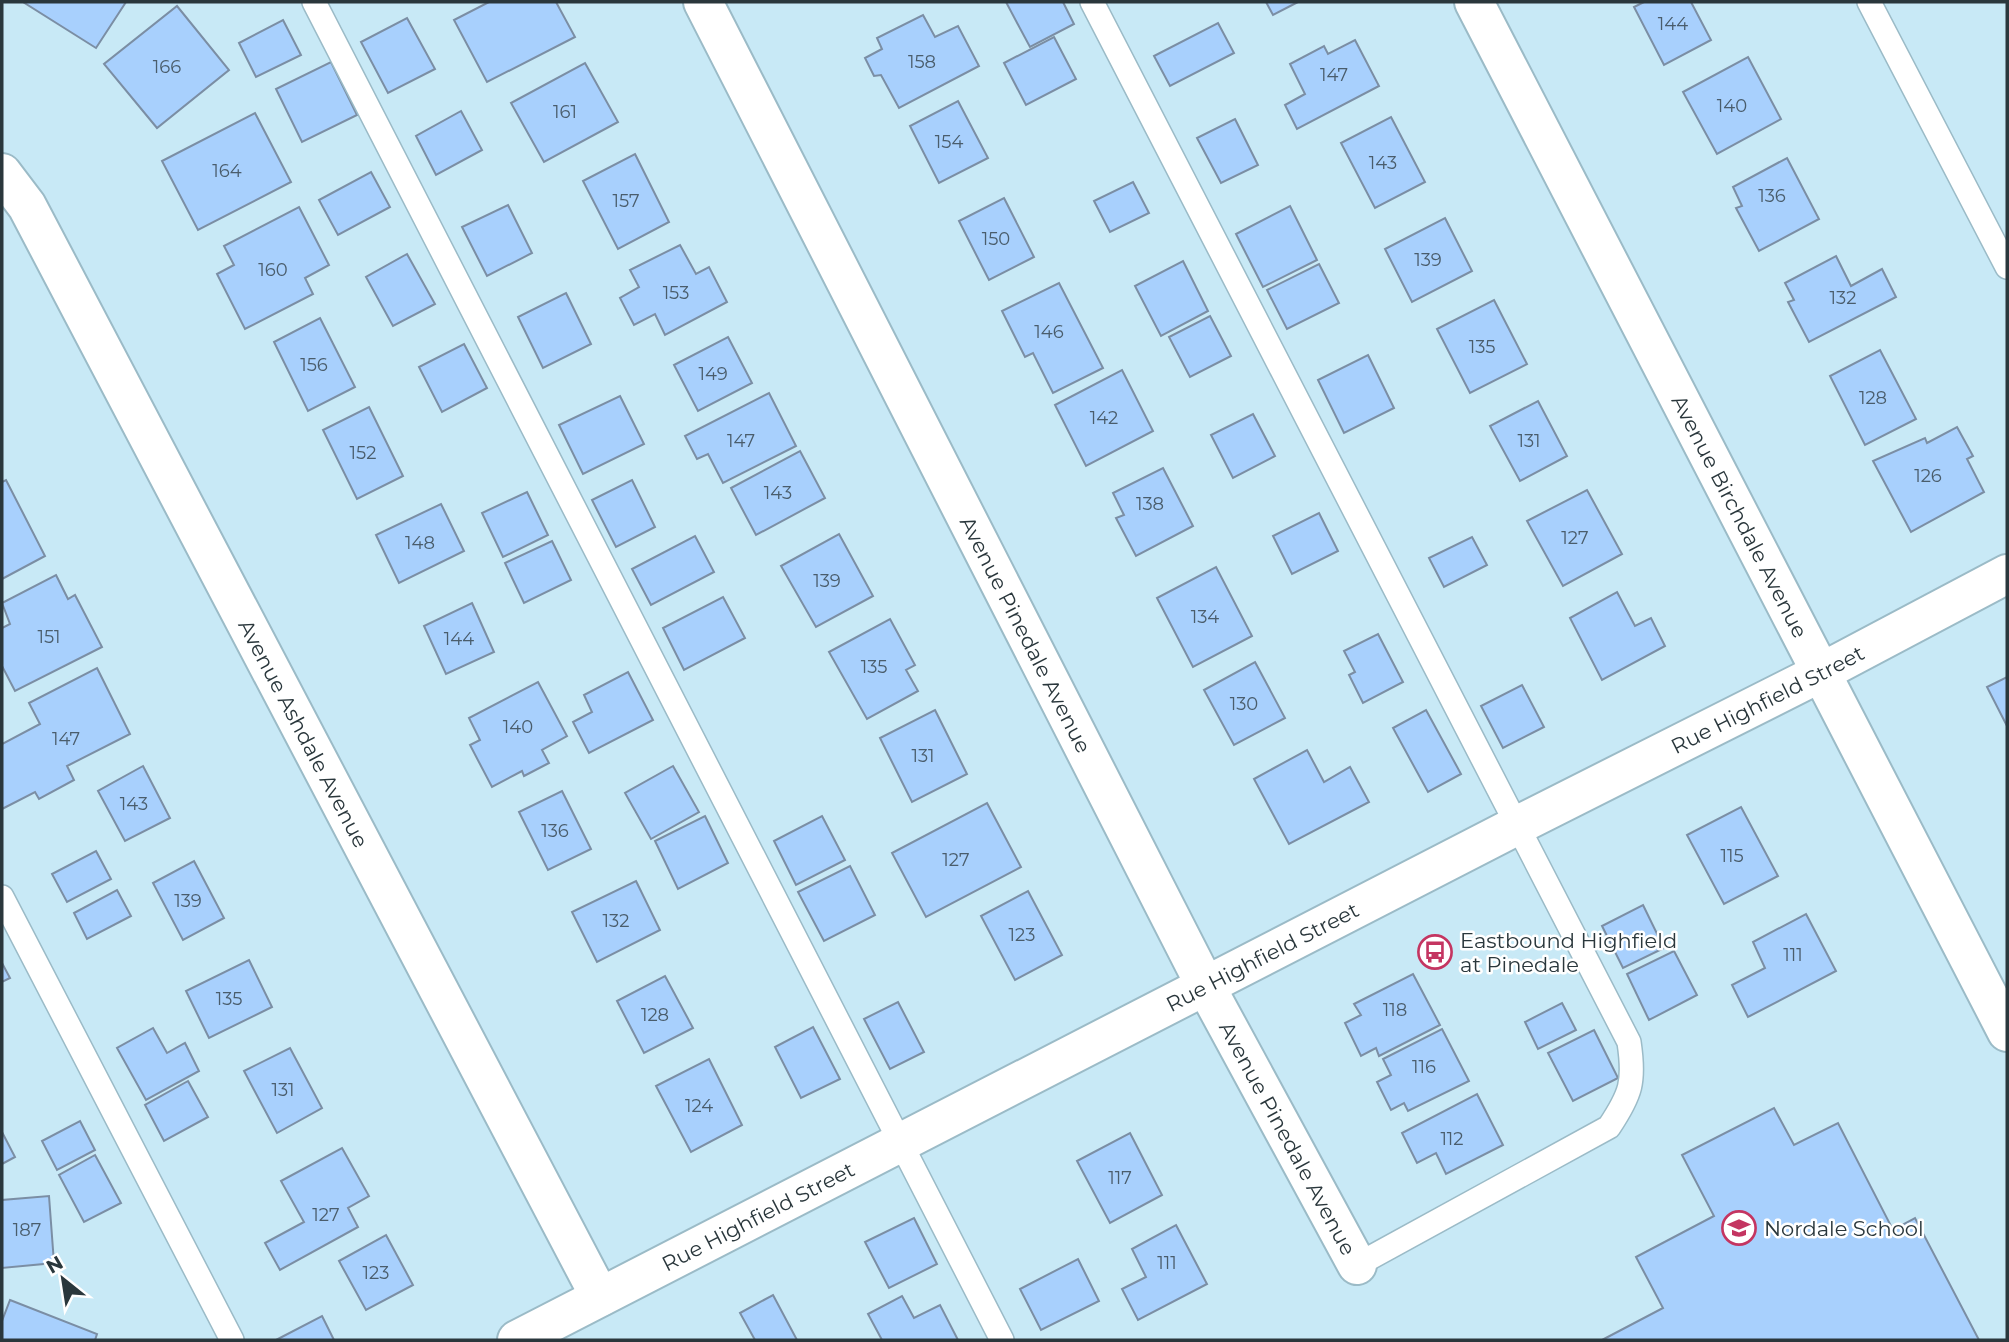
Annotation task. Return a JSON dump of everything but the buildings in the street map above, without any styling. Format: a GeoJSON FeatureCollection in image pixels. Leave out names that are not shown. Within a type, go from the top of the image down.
{"type":"FeatureCollection","features":[{"type":"Feature","properties":{"kind":"street","name":"Avenue Pinedale Avenue"},"geometry":{"type":"LineString","coordinates":[[703,2],[1205,985],[1357,1265]]}},
{"type":"Feature","properties":{"kind":"street","name":"Avenue Birchdale Avenue"},"geometry":{"type":"LineString","coordinates":[[1474,2],[2007,1031]]}},
{"type":"Feature","properties":{"kind":"street","name":"Avenue Ashdale Avenue"},"geometry":{"type":"LineString","coordinates":[[2,173],[27,206],[600,1297]]}},
{"type":"Feature","properties":{"kind":"street","name":"Rue Highfield Street"},"geometry":{"type":"LineString","coordinates":[[517,1340],[1205,985],[1822,672],[2007,574]]}},
{"type":"Feature","properties":{"kind":"lane"},"geometry":{"type":"LineString","coordinates":[[314,2],[1002,1340]]}},
{"type":"Feature","properties":{"kind":"lane"},"geometry":{"type":"LineString","coordinates":[[1091,2],[1629,1042],[1634,1072],[1629,1098],[1609,1127],[1582,1145],[1357,1265]]}},
{"type":"Feature","properties":{"kind":"lane"},"geometry":{"type":"LineString","coordinates":[[1869,2],[2007,267]]}},
{"type":"Feature","properties":{"kind":"lane"},"geometry":{"type":"LineString","coordinates":[[2,897],[232,1340]]}},
{"type":"Feature","properties":{"kind":"place","name":"Eastbound Highfield at Pinedale"},"geometry":{"type":"Point","coordinates":[1435,952]}},
{"type":"Feature","properties":{"kind":"place","name":"Nordale School"},"geometry":{"type":"Point","coordinates":[1739,1228]}}]}
